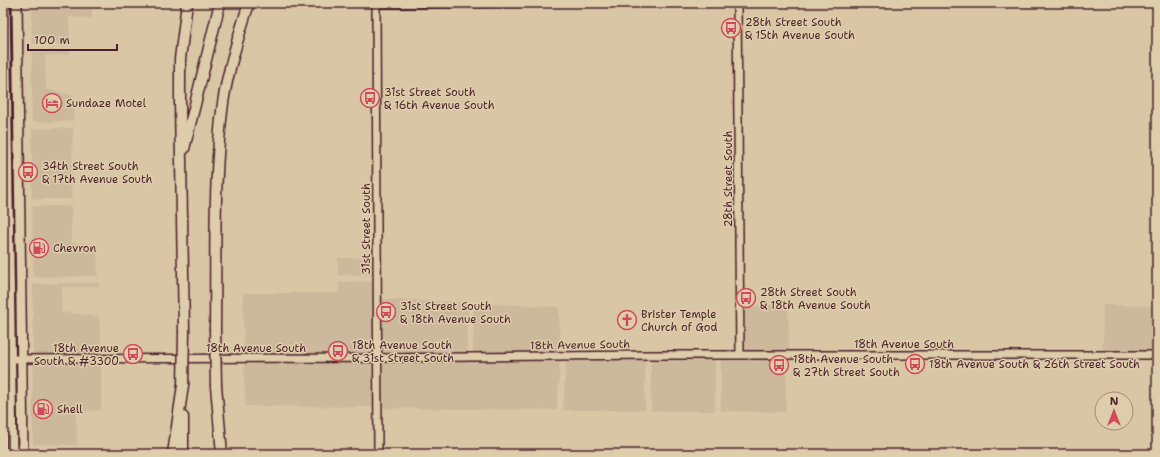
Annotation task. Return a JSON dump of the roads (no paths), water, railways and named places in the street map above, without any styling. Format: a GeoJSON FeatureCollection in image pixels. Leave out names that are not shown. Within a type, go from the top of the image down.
{"type":"FeatureCollection","features":[{"type":"Feature","properties":{"kind":"highway"},"geometry":{"type":"LineString","coordinates":[[183,454],[182,385],[184,331],[180,165],[180,59],[187,3]]}},
{"type":"Feature","properties":{"kind":"highway"},"geometry":{"type":"LineString","coordinates":[[180,165],[220,3]]}},
{"type":"Feature","properties":{"kind":"highway"},"geometry":{"type":"LineString","coordinates":[[216,454],[215,329],[218,163],[223,103],[239,34],[249,3]]}},
{"type":"Feature","properties":{"kind":"highway"},"geometry":{"type":"LineString","coordinates":[[17,4],[23,454]]}},
{"type":"Feature","properties":{"kind":"highway"},"geometry":{"type":"LineString","coordinates":[[5,6],[6,359],[12,454]]}},
{"type":"Feature","properties":{"kind":"highway"},"geometry":{"type":"LineString","coordinates":[[173,454],[182,385]]}},
{"type":"Feature","properties":{"kind":"highway"},"geometry":{"type":"LineString","coordinates":[[216,386],[222,454]]}},
{"type":"Feature","properties":{"kind":"street"},"geometry":{"type":"LineString","coordinates":[[376,3],[525,3]]}},
{"type":"Feature","properties":{"kind":"street","name":"31st Street South"},"geometry":{"type":"LineString","coordinates":[[376,3],[378,454]]}},
{"type":"Feature","properties":{"kind":"street","name":"28th Street South"},"geometry":{"type":"LineString","coordinates":[[737,3],[740,355]]}},
{"type":"Feature","properties":{"kind":"street"},"geometry":{"type":"LineString","coordinates":[[5,6],[17,4]]}},
{"type":"Feature","properties":{"kind":"street","name":"18th Avenue South"},"geometry":{"type":"LineString","coordinates":[[6,359],[740,355],[1157,355]]}},
{"type":"Feature","properties":{"kind":"place","name":"28th Street South & 15th Avenue South"},"geometry":{"type":"Point","coordinates":[731,28]}},
{"type":"Feature","properties":{"kind":"place","name":"31st Street South & 16th Avenue South"},"geometry":{"type":"Point","coordinates":[370,98]}},
{"type":"Feature","properties":{"kind":"place","name":"Sundaze Motel"},"geometry":{"type":"Point","coordinates":[52,103]}},
{"type":"Feature","properties":{"kind":"place","name":"34th Street South & 17th Avenue South"},"geometry":{"type":"Point","coordinates":[28,172]}},
{"type":"Feature","properties":{"kind":"place","name":"Chevron"},"geometry":{"type":"Point","coordinates":[39,248]}},
{"type":"Feature","properties":{"kind":"place","name":"28th Street South & 18th Avenue South"},"geometry":{"type":"Point","coordinates":[746,298]}},
{"type":"Feature","properties":{"kind":"place","name":"31st Street South & 18th Avenue South"},"geometry":{"type":"Point","coordinates":[386,312]}},
{"type":"Feature","properties":{"kind":"place","name":"Brister Temple Church of God"},"geometry":{"type":"Point","coordinates":[627,320]}},
{"type":"Feature","properties":{"kind":"place","name":"18th Avenue South & 31st Street South"},"geometry":{"type":"Point","coordinates":[338,351]}},
{"type":"Feature","properties":{"kind":"place","name":"18th Avenue South & #3300"},"geometry":{"type":"Point","coordinates":[133,354]}},
{"type":"Feature","properties":{"kind":"place","name":"18th Avenue South & 26th Street South"},"geometry":{"type":"Point","coordinates":[915,364]}},
{"type":"Feature","properties":{"kind":"place","name":"18th Avenue South & 27th Street South"},"geometry":{"type":"Point","coordinates":[779,365]}},
{"type":"Feature","properties":{"kind":"place","name":"Shell"},"geometry":{"type":"Point","coordinates":[43,409]}}]}
